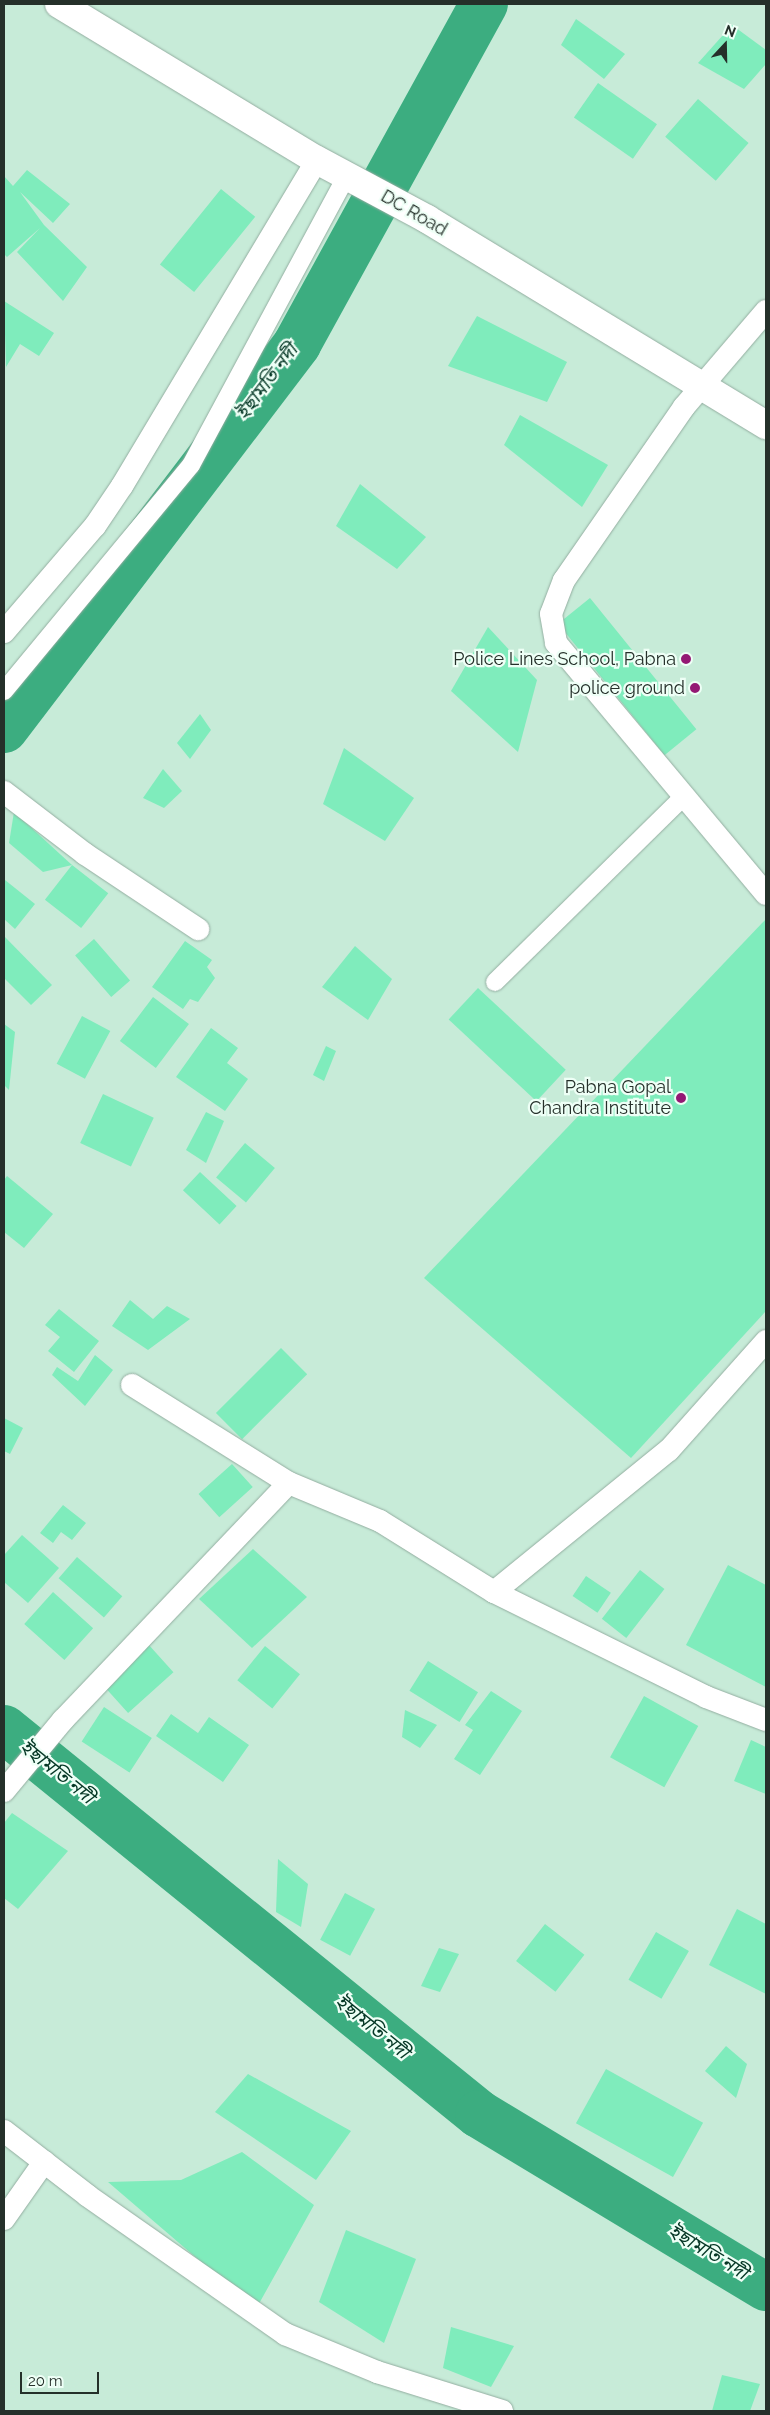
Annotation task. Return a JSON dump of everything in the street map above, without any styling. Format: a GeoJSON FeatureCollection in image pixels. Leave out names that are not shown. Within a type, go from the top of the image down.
{"type":"FeatureCollection","features":[{"type":"Feature","properties":{"kind":"street","name":"DC Road"},"geometry":{"type":"LineString","coordinates":[[59,4],[316,160],[427,219],[695,396],[766,425]]}},
{"type":"Feature","properties":{"kind":"street"},"geometry":{"type":"LineString","coordinates":[[4,632],[95,526],[122,486],[316,160]]}},
{"type":"Feature","properties":{"kind":"street"},"geometry":{"type":"LineString","coordinates":[[4,690],[191,465],[347,175]]}},
{"type":"Feature","properties":{"kind":"street"},"geometry":{"type":"LineString","coordinates":[[766,311],[695,396],[564,580],[551,614],[556,643],[766,894]]}},
{"type":"Feature","properties":{"kind":"street"},"geometry":{"type":"LineString","coordinates":[[5,793],[85,854],[198,929]]}},
{"type":"Feature","properties":{"kind":"street"},"geometry":{"type":"LineString","coordinates":[[495,982],[684,796]]}},
{"type":"Feature","properties":{"kind":"street"},"geometry":{"type":"LineString","coordinates":[[494,1592],[669,1450],[766,1341]]}},
{"type":"Feature","properties":{"kind":"street"},"geometry":{"type":"LineString","coordinates":[[132,1385],[289,1482],[380,1521],[494,1592],[706,1697],[766,1720]]}},
{"type":"Feature","properties":{"kind":"street"},"geometry":{"type":"LineString","coordinates":[[6,1787],[63,1720],[289,1482]]}},
{"type":"Feature","properties":{"kind":"street"},"geometry":{"type":"LineString","coordinates":[[4,2131],[44,2162],[285,2334],[377,2372],[502,2411]]}},
{"type":"Feature","properties":{"kind":"street"},"geometry":{"type":"LineString","coordinates":[[4,2219],[44,2162]]}},
{"type":"Feature","properties":{"kind":"shaded area"},"geometry":{"type":"Polygon","coordinates":[[[4,4],[766,4],[766,2411],[4,2411],[4,4]]]}},
{"type":"Feature","properties":{"kind":"building"},"geometry":{"type":"Polygon","coordinates":[[[576,19],[625,54],[604,79],[561,45],[576,19]]]}},
{"type":"Feature","properties":{"kind":"building"},"geometry":{"type":"Polygon","coordinates":[[[732,25],[766,50],[766,64],[744,89],[698,63],[732,25]]]}},
{"type":"Feature","properties":{"kind":"building"},"geometry":{"type":"Polygon","coordinates":[[[598,83],[657,124],[633,159],[574,117],[598,83]]]}},
{"type":"Feature","properties":{"kind":"building"},"geometry":{"type":"Polygon","coordinates":[[[698,99],[749,143],[716,181],[665,137],[698,99]]]}},
{"type":"Feature","properties":{"kind":"building"},"geometry":{"type":"Polygon","coordinates":[[[27,170],[70,204],[53,223],[20,192],[44,225],[87,267],[63,301],[17,252],[40,228],[7,257],[4,254],[4,176],[13,186],[27,170]]]}},
{"type":"Feature","properties":{"kind":"building"},"geometry":{"type":"Polygon","coordinates":[[[221,189],[255,217],[194,292],[160,264],[221,189]]]}},
{"type":"Feature","properties":{"kind":"building"},"geometry":{"type":"Polygon","coordinates":[[[4,301],[54,333],[39,356],[20,344],[6,367],[4,301]]]}},
{"type":"Feature","properties":{"kind":"building"},"geometry":{"type":"Polygon","coordinates":[[[477,316],[567,362],[547,402],[448,366],[477,316]]]}},
{"type":"Feature","properties":{"kind":"building"},"geometry":{"type":"Polygon","coordinates":[[[520,415],[608,465],[582,507],[504,445],[520,415]]]}},
{"type":"Feature","properties":{"kind":"building"},"geometry":{"type":"Polygon","coordinates":[[[360,484],[426,537],[397,569],[336,526],[360,484]]]}},
{"type":"Feature","properties":{"kind":"building"},"geometry":{"type":"Polygon","coordinates":[[[590,598],[696,729],[664,755],[558,624],[590,598]]]}},
{"type":"Feature","properties":{"kind":"building"},"geometry":{"type":"Polygon","coordinates":[[[488,627],[537,680],[518,752],[451,691],[488,627]]]}},
{"type":"Feature","properties":{"kind":"building"},"geometry":{"type":"Polygon","coordinates":[[[200,714],[211,730],[190,759],[177,743],[200,714]]]}},
{"type":"Feature","properties":{"kind":"building"},"geometry":{"type":"Polygon","coordinates":[[[344,748],[414,798],[385,841],[323,804],[344,748]]]}},
{"type":"Feature","properties":{"kind":"building"},"geometry":{"type":"Polygon","coordinates":[[[163,769],[182,791],[164,808],[143,798],[163,769]]]}},
{"type":"Feature","properties":{"kind":"building"},"geometry":{"type":"Polygon","coordinates":[[[14,812],[72,865],[43,872],[9,843],[14,812]]]}},
{"type":"Feature","properties":{"kind":"building"},"geometry":{"type":"Polygon","coordinates":[[[72,865],[108,893],[81,928],[45,900],[72,865]]]}},
{"type":"Feature","properties":{"kind":"building"},"geometry":{"type":"Polygon","coordinates":[[[5,880],[35,904],[15,929],[4,919],[5,880]]]}},
{"type":"Feature","properties":{"kind":"building","name":"Pabna Gopal Chandra Institute"},"geometry":{"type":"Polygon","coordinates":[[[766,919],[766,1311],[631,1458],[424,1278],[766,919]]]}},
{"type":"Feature","properties":{"kind":"building"},"geometry":{"type":"Polygon","coordinates":[[[4,936],[52,985],[31,1005],[4,978],[4,936]]]}},
{"type":"Feature","properties":{"kind":"building"},"geometry":{"type":"Polygon","coordinates":[[[94,939],[130,981],[111,997],[75,955],[94,939]]]}},
{"type":"Feature","properties":{"kind":"building"},"geometry":{"type":"Polygon","coordinates":[[[185,941],[212,960],[207,967],[215,978],[198,1002],[190,999],[183,1009],[152,987],[185,941]]]}},
{"type":"Feature","properties":{"kind":"building"},"geometry":{"type":"Polygon","coordinates":[[[355,946],[392,979],[368,1020],[322,987],[355,946]]]}},
{"type":"Feature","properties":{"kind":"building"},"geometry":{"type":"Polygon","coordinates":[[[478,988],[566,1070],[536,1101],[449,1019],[478,988]]]}},
{"type":"Feature","properties":{"kind":"building"},"geometry":{"type":"Polygon","coordinates":[[[153,997],[189,1024],[156,1068],[120,1041],[153,997]]]}},
{"type":"Feature","properties":{"kind":"building"},"geometry":{"type":"Polygon","coordinates":[[[82,1016],[110,1031],[85,1079],[57,1064],[82,1016]]]}},
{"type":"Feature","properties":{"kind":"building"},"geometry":{"type":"Polygon","coordinates":[[[4,1024],[15,1032],[9,1090],[4,1085],[4,1024]]]}},
{"type":"Feature","properties":{"kind":"building"},"geometry":{"type":"Polygon","coordinates":[[[211,1028],[238,1048],[227,1063],[248,1079],[225,1111],[176,1077],[211,1028]]]}},
{"type":"Feature","properties":{"kind":"building"},"geometry":{"type":"Polygon","coordinates":[[[326,1046],[336,1051],[324,1081],[313,1075],[326,1046]]]}},
{"type":"Feature","properties":{"kind":"building"},"geometry":{"type":"Polygon","coordinates":[[[103,1094],[154,1118],[131,1167],[80,1143],[103,1094]]]}},
{"type":"Feature","properties":{"kind":"building"},"geometry":{"type":"Polygon","coordinates":[[[206,1112],[224,1121],[206,1163],[186,1150],[206,1112]]]}},
{"type":"Feature","properties":{"kind":"building"},"geometry":{"type":"Polygon","coordinates":[[[245,1143],[275,1168],[246,1203],[216,1177],[245,1143]]]}},
{"type":"Feature","properties":{"kind":"building"},"geometry":{"type":"Polygon","coordinates":[[[200,1172],[237,1206],[220,1224],[183,1190],[200,1172]]]}},
{"type":"Feature","properties":{"kind":"building"},"geometry":{"type":"Polygon","coordinates":[[[7,1176],[53,1214],[24,1248],[4,1232],[4,1180],[7,1176]]]}},
{"type":"Feature","properties":{"kind":"building"},"geometry":{"type":"Polygon","coordinates":[[[130,1300],[153,1319],[167,1306],[190,1319],[148,1350],[112,1326],[130,1300]]]}},
{"type":"Feature","properties":{"kind":"building"},"geometry":{"type":"Polygon","coordinates":[[[59,1309],[99,1341],[74,1372],[48,1351],[60,1337],[45,1325],[59,1309]]]}},
{"type":"Feature","properties":{"kind":"building"},"geometry":{"type":"Polygon","coordinates":[[[281,1348],[307,1374],[242,1439],[216,1413],[281,1348]]]}},
{"type":"Feature","properties":{"kind":"building"},"geometry":{"type":"Polygon","coordinates":[[[95,1355],[113,1370],[85,1406],[52,1375],[57,1367],[78,1381],[95,1355]]]}},
{"type":"Feature","properties":{"kind":"building"},"geometry":{"type":"Polygon","coordinates":[[[4,1418],[23,1428],[10,1454],[4,1451],[4,1418]]]}},
{"type":"Feature","properties":{"kind":"building"},"geometry":{"type":"Polygon","coordinates":[[[232,1464],[253,1487],[219,1517],[199,1494],[232,1464]]]}},
{"type":"Feature","properties":{"kind":"building"},"geometry":{"type":"Polygon","coordinates":[[[63,1505],[86,1523],[72,1540],[61,1532],[53,1543],[40,1533],[63,1505]]]}},
{"type":"Feature","properties":{"kind":"building"},"geometry":{"type":"Polygon","coordinates":[[[22,1535],[59,1568],[28,1603],[4,1582],[4,1555],[22,1535]]]}},
{"type":"Feature","properties":{"kind":"building"},"geometry":{"type":"Polygon","coordinates":[[[253,1549],[307,1597],[252,1648],[199,1599],[253,1549]]]}},
{"type":"Feature","properties":{"kind":"building"},"geometry":{"type":"Polygon","coordinates":[[[77,1557],[122,1596],[104,1617],[59,1578],[77,1557]]]}},
{"type":"Feature","properties":{"kind":"building"},"geometry":{"type":"Polygon","coordinates":[[[728,1565],[766,1585],[766,1687],[686,1645],[728,1565]]]}},
{"type":"Feature","properties":{"kind":"building"},"geometry":{"type":"Polygon","coordinates":[[[640,1570],[664,1589],[626,1638],[602,1619],[640,1570]]]}},
{"type":"Feature","properties":{"kind":"building"},"geometry":{"type":"Polygon","coordinates":[[[586,1576],[611,1593],[597,1613],[573,1596],[586,1576]]]}},
{"type":"Feature","properties":{"kind":"building"},"geometry":{"type":"Polygon","coordinates":[[[53,1592],[93,1628],[64,1660],[24,1624],[53,1592]]]}},
{"type":"Feature","properties":{"kind":"building"},"geometry":{"type":"Polygon","coordinates":[[[148,1644],[173,1672],[128,1713],[103,1685],[148,1644]]]}},
{"type":"Feature","properties":{"kind":"building"},"geometry":{"type":"Polygon","coordinates":[[[265,1646],[300,1674],[272,1709],[237,1680],[265,1646]]]}},
{"type":"Feature","properties":{"kind":"building"},"geometry":{"type":"Polygon","coordinates":[[[428,1661],[478,1692],[459,1722],[409,1691],[428,1661]]]}},
{"type":"Feature","properties":{"kind":"building"},"geometry":{"type":"Polygon","coordinates":[[[491,1691],[522,1711],[480,1775],[454,1759],[473,1730],[465,1725],[491,1691]]]}},
{"type":"Feature","properties":{"kind":"building"},"geometry":{"type":"Polygon","coordinates":[[[644,1696],[698,1726],[664,1787],[610,1757],[644,1696]]]}},
{"type":"Feature","properties":{"kind":"building"},"geometry":{"type":"Polygon","coordinates":[[[104,1707],[152,1738],[129,1772],[82,1741],[104,1707]]]}},
{"type":"Feature","properties":{"kind":"building"},"geometry":{"type":"Polygon","coordinates":[[[405,1710],[437,1725],[420,1748],[402,1737],[405,1710]]]}},
{"type":"Feature","properties":{"kind":"building"},"geometry":{"type":"Polygon","coordinates":[[[171,1714],[198,1733],[209,1717],[249,1745],[223,1782],[156,1736],[171,1714]]]}},
{"type":"Feature","properties":{"kind":"building"},"geometry":{"type":"Polygon","coordinates":[[[751,1740],[766,1747],[766,1794],[734,1781],[751,1740]]]}},
{"type":"Feature","properties":{"kind":"building"},"geometry":{"type":"Polygon","coordinates":[[[12,1813],[68,1851],[18,1909],[4,1898],[4,1823],[12,1813]]]}},
{"type":"Feature","properties":{"kind":"building"},"geometry":{"type":"Polygon","coordinates":[[[278,1859],[308,1884],[301,1927],[276,1912],[278,1859]]]}},
{"type":"Feature","properties":{"kind":"building"},"geometry":{"type":"Polygon","coordinates":[[[345,1893],[375,1909],[350,1956],[320,1940],[345,1893]]]}},
{"type":"Feature","properties":{"kind":"building"},"geometry":{"type":"Polygon","coordinates":[[[737,1909],[766,1924],[766,1994],[709,1965],[737,1909]]]}},
{"type":"Feature","properties":{"kind":"building"},"geometry":{"type":"Polygon","coordinates":[[[545,1924],[584,1955],[555,1992],[516,1961],[545,1924]]]}},
{"type":"Feature","properties":{"kind":"building"},"geometry":{"type":"Polygon","coordinates":[[[656,1932],[689,1951],[661,1999],[628,1980],[656,1932]]]}},
{"type":"Feature","properties":{"kind":"building"},"geometry":{"type":"Polygon","coordinates":[[[439,1948],[459,1954],[440,1992],[421,1986],[439,1948]]]}},
{"type":"Feature","properties":{"kind":"building"},"geometry":{"type":"Polygon","coordinates":[[[726,2046],[747,2064],[736,2098],[705,2071],[726,2046]]]}},
{"type":"Feature","properties":{"kind":"building"},"geometry":{"type":"Polygon","coordinates":[[[606,2069],[703,2123],[673,2177],[576,2123],[606,2069]]]}},
{"type":"Feature","properties":{"kind":"building"},"geometry":{"type":"Polygon","coordinates":[[[248,2074],[351,2131],[316,2180],[215,2112],[248,2074]]]}},
{"type":"Feature","properties":{"kind":"building"},"geometry":{"type":"Polygon","coordinates":[[[242,2152],[314,2205],[256,2309],[108,2182],[181,2180],[242,2152]]]}},
{"type":"Feature","properties":{"kind":"building"},"geometry":{"type":"Polygon","coordinates":[[[346,2230],[416,2259],[384,2343],[319,2302],[346,2230]]]}},
{"type":"Feature","properties":{"kind":"building"},"geometry":{"type":"Polygon","coordinates":[[[451,2327],[514,2346],[491,2387],[443,2368],[451,2327]]]}},
{"type":"Feature","properties":{"kind":"building"},"geometry":{"type":"Polygon","coordinates":[[[722,2375],[760,2384],[750,2411],[712,2411],[722,2375]]]}},
{"type":"Feature","properties":{"kind":"waterway","name":"ইছামতি নদী"},"geometry":{"type":"LineString","coordinates":[[4,729],[297,344],[484,4]]}},
{"type":"Feature","properties":{"kind":"waterway","name":"ইছামতি নদী"},"geometry":{"type":"LineString","coordinates":[[4,1729],[479,2114],[766,2287]]}},
{"type":"Feature","properties":{"kind":"place","name":"Police Lines School, Pabna"},"geometry":{"type":"Point","coordinates":[686,659]}},
{"type":"Feature","properties":{"kind":"place","name":"police ground"},"geometry":{"type":"Point","coordinates":[695,688]}},
{"type":"Feature","properties":{"kind":"place","name":"Pabna Gopal Chandra Institute"},"geometry":{"type":"Point","coordinates":[681,1098]}}]}
